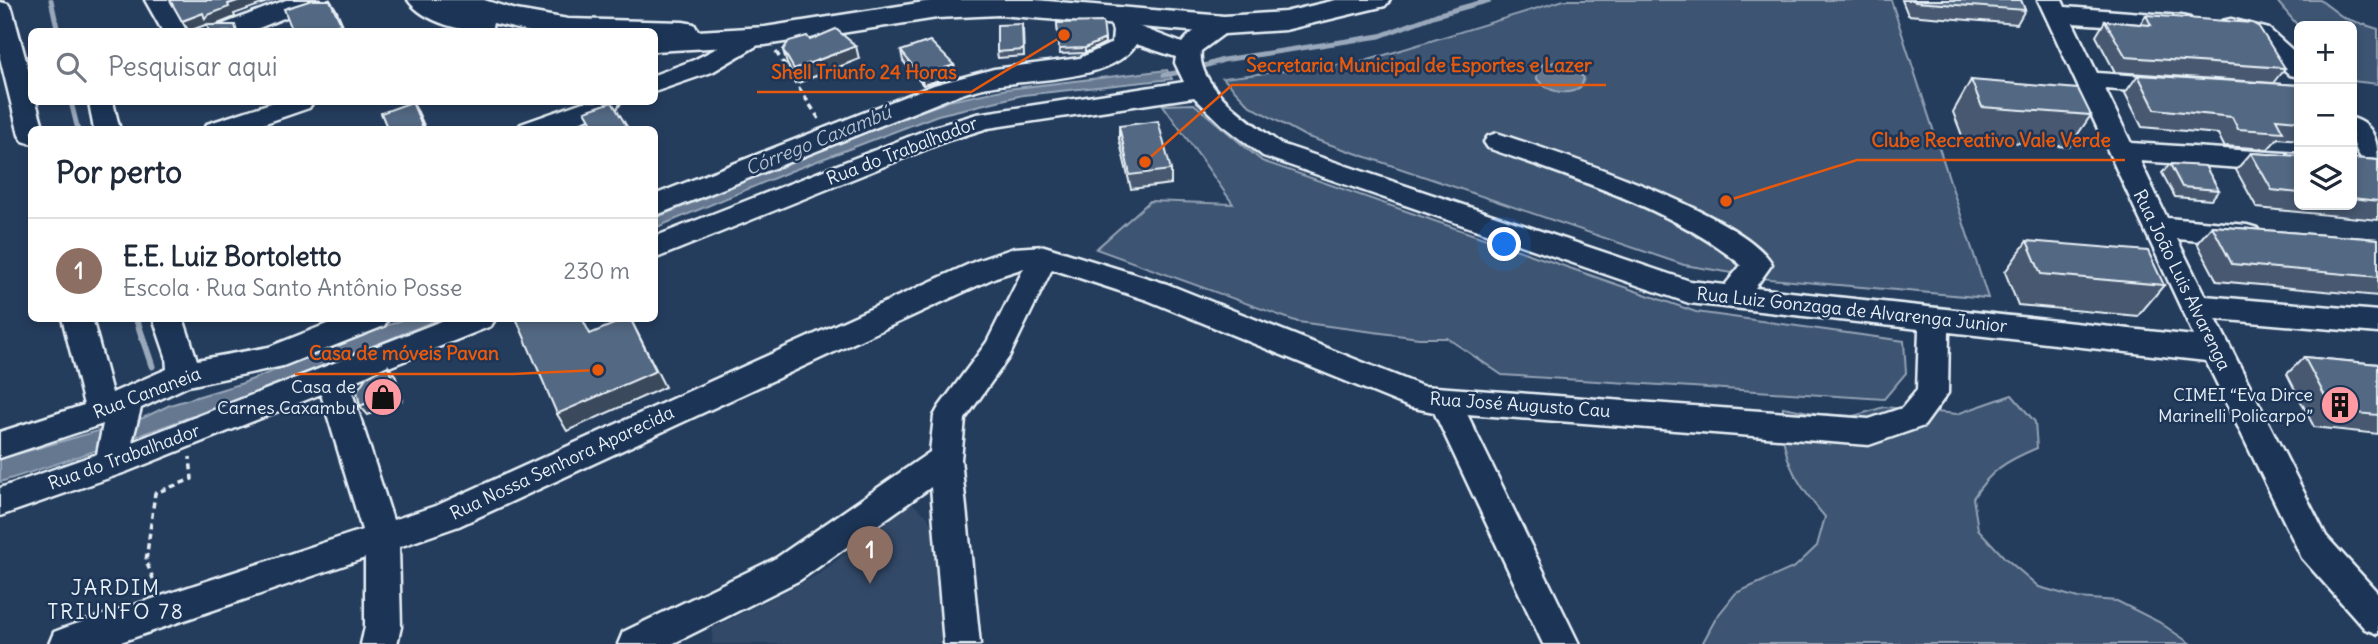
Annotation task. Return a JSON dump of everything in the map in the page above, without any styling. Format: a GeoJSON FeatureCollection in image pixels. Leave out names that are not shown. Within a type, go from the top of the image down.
{"type":"FeatureCollection","features":[{"type":"Feature","properties":{"kind":"main road"},"geometry":{"type":"LineString","coordinates":[[423,0],[469,22],[493,28]]}},
{"type":"Feature","properties":{"kind":"main road"},"geometry":{"type":"LineString","coordinates":[[458,0],[482,12],[530,23],[571,28]]}},
{"type":"Feature","properties":{"kind":"main road"},"geometry":{"type":"LineString","coordinates":[[658,31],[726,31],[920,0]]}},
{"type":"Feature","properties":{"kind":"main road"},"geometry":{"type":"LineString","coordinates":[[1175,0],[1234,19],[1337,0]]}},
{"type":"Feature","properties":{"kind":"main road"},"geometry":{"type":"LineString","coordinates":[[1234,19],[1301,0]]}},
{"type":"Feature","properties":{"kind":"main road"},"geometry":{"type":"LineString","coordinates":[[658,42],[759,36],[995,3],[1129,16],[1285,21],[1375,0]]}},
{"type":"Feature","properties":{"kind":"street"},"geometry":{"type":"LineString","coordinates":[[158,0],[173,28]]}},
{"type":"Feature","properties":{"kind":"street"},"geometry":{"type":"LineString","coordinates":[[235,28],[308,0]]}},
{"type":"Feature","properties":{"kind":"street"},"geometry":{"type":"LineString","coordinates":[[2053,7],[2243,28],[2260,33],[2294,64]]}},
{"type":"Feature","properties":{"kind":"street","name":"Rua João Luis Alvarenga"},"geometry":{"type":"LineString","coordinates":[[2053,7],[2194,306],[2314,547],[2378,618]]}},
{"type":"Feature","properties":{"kind":"street"},"geometry":{"type":"LineString","coordinates":[[0,9],[30,126]]}},
{"type":"Feature","properties":{"kind":"street"},"geometry":{"type":"LineString","coordinates":[[658,204],[914,102],[979,80],[1070,67],[1105,58],[1121,49],[1129,16],[1192,71]]}},
{"type":"Feature","properties":{"kind":"street"},"geometry":{"type":"LineString","coordinates":[[1192,71],[1195,43],[1234,19]]}},
{"type":"Feature","properties":{"kind":"street"},"geometry":{"type":"LineString","coordinates":[[658,83],[704,66],[759,36]]}},
{"type":"Feature","properties":{"kind":"street","name":"Rua do Trabalhador"},"geometry":{"type":"LineString","coordinates":[[658,247],[940,134],[975,123],[1044,110],[1192,71]]}},
{"type":"Feature","properties":{"kind":"street","name":"Rua Luiz Gonzaga de Alvarenga Junior"},"geometry":{"type":"LineString","coordinates":[[1192,71],[1218,106],[1272,150],[1689,292],[2216,350]]}},
{"type":"Feature","properties":{"kind":"street"},"geometry":{"type":"LineString","coordinates":[[2087,80],[2192,88]]}},
{"type":"Feature","properties":{"kind":"street"},"geometry":{"type":"LineString","coordinates":[[102,105],[106,126]]}},
{"type":"Feature","properties":{"kind":"street"},"geometry":{"type":"LineString","coordinates":[[228,126],[291,105]]}},
{"type":"Feature","properties":{"kind":"street"},"geometry":{"type":"LineString","coordinates":[[541,126],[599,105]]}},
{"type":"Feature","properties":{"kind":"street"},"geometry":{"type":"LineString","coordinates":[[2357,133],[2378,159]]}},
{"type":"Feature","properties":{"kind":"street"},"geometry":{"type":"LineString","coordinates":[[1497,142],[1595,177],[1670,208],[1722,237],[1758,264],[1732,297]]}},
{"type":"Feature","properties":{"kind":"street"},"geometry":{"type":"LineString","coordinates":[[2121,151],[2294,163]]}},
{"type":"Feature","properties":{"kind":"street"},"geometry":{"type":"LineString","coordinates":[[2357,167],[2378,169]]}},
{"type":"Feature","properties":{"kind":"street"},"geometry":{"type":"LineString","coordinates":[[2157,227],[2270,236]]}},
{"type":"Feature","properties":{"kind":"street"},"geometry":{"type":"LineString","coordinates":[[962,644],[946,459],[950,416],[998,349],[1044,256]]}},
{"type":"Feature","properties":{"kind":"street","name":"Rua José Augusto Cau"},"geometry":{"type":"LineString","coordinates":[[1044,256],[1157,292],[1420,398],[1869,432],[1913,417],[1932,393],[1934,319]]}},
{"type":"Feature","properties":{"kind":"street","name":"Rua Nossa Senhora Aparecida"},"geometry":{"type":"LineString","coordinates":[[67,644],[151,623],[447,516],[986,269],[1014,258],[1044,256]]}},
{"type":"Feature","properties":{"kind":"street"},"geometry":{"type":"LineString","coordinates":[[2194,306],[2378,322]]}},
{"type":"Feature","properties":{"kind":"street"},"geometry":{"type":"LineString","coordinates":[[79,322],[114,406],[118,427],[113,458],[115,462]]}},
{"type":"Feature","properties":{"kind":"street"},"geometry":{"type":"LineString","coordinates":[[169,322],[181,356],[183,375]]}},
{"type":"Feature","properties":{"kind":"street","name":"Rua Cananeia"},"geometry":{"type":"LineString","coordinates":[[0,445],[114,406],[183,375],[272,358],[364,322]]}},
{"type":"Feature","properties":{"kind":"street","name":"Rua do Trabalhador"},"geometry":{"type":"LineString","coordinates":[[0,502],[115,462],[332,379],[471,322]]}},
{"type":"Feature","properties":{"kind":"street"},"geometry":{"type":"LineString","coordinates":[[332,379],[382,539],[383,627],[379,644]]}},
{"type":"Feature","properties":{"kind":"street"},"geometry":{"type":"LineString","coordinates":[[1444,399],[1561,644]]}},
{"type":"Feature","properties":{"kind":"street"},"geometry":{"type":"LineString","coordinates":[[636,644],[788,569],[946,459]]}},
{"type":"Feature","properties":{"kind":"path"},"geometry":{"type":"LineString","coordinates":[[759,36],[830,136]]}},
{"type":"Feature","properties":{"kind":"path"},"geometry":{"type":"LineString","coordinates":[[151,623],[146,561],[155,493],[192,480],[187,434]]}},
{"type":"Feature","properties":{"kind":"shaded area"},"geometry":{"type":"Polygon","coordinates":[[[1564,0],[1891,0],[1988,298],[1769,279],[1684,265],[1305,136],[1250,106],[1223,78],[1362,62],[1564,0]]]}},
{"type":"Feature","properties":{"kind":"shaded area"},"geometry":{"type":"Polygon","coordinates":[[[2276,0],[2320,0],[2344,18],[2353,21],[2294,21],[2276,0]]]}},
{"type":"Feature","properties":{"kind":"shaded area"},"geometry":{"type":"Polygon","coordinates":[[[2357,22],[2378,29],[2378,84],[2357,82],[2357,22]]]}},
{"type":"Feature","properties":{"kind":"shaded area"},"geometry":{"type":"Polygon","coordinates":[[[1555,62],[1571,65],[1584,78],[1581,87],[1570,92],[1558,92],[1541,83],[1537,79],[1537,69],[1541,65],[1555,62]]]}},
{"type":"Feature","properties":{"kind":"shaded area"},"geometry":{"type":"Polygon","coordinates":[[[1167,70],[1172,79],[1023,95],[938,115],[791,171],[658,227],[658,217],[879,127],[949,101],[1007,89],[1167,70]]]}},
{"type":"Feature","properties":{"kind":"shaded area"},"geometry":{"type":"Polygon","coordinates":[[[1194,104],[1262,161],[1696,312],[1904,341],[1906,373],[1884,399],[1502,375],[1447,338],[1419,338],[1298,322],[1096,249],[1150,201],[1233,204],[1163,105],[1194,104]]]}},
{"type":"Feature","properties":{"kind":"shaded area"},"geometry":{"type":"Polygon","coordinates":[[[396,322],[432,322],[221,405],[0,482],[0,459],[143,418],[170,405],[243,383],[396,322]]]}},
{"type":"Feature","properties":{"kind":"shaded area"},"geometry":{"type":"Polygon","coordinates":[[[2012,395],[2035,422],[2037,448],[2000,467],[1980,488],[1973,498],[1978,529],[2004,557],[2039,587],[2078,598],[2117,601],[2159,622],[2191,644],[1702,644],[1716,618],[1736,593],[1795,567],[1817,546],[1825,517],[1791,467],[1783,439],[1783,407],[1819,414],[1854,416],[1884,407],[1957,414],[2012,395]]]}},
{"type":"Feature","properties":{"kind":"shaded area"},"geometry":{"type":"Polygon","coordinates":[[[913,504],[926,515],[934,529],[939,549],[945,644],[712,644],[713,628],[821,573],[897,508],[913,504]]]}},
{"type":"Feature","properties":{"kind":"building"},"geometry":{"type":"Polygon","coordinates":[[[170,0],[240,0],[228,4],[229,7],[208,15],[205,19],[203,13],[182,21],[170,0]]]}},
{"type":"Feature","properties":{"kind":"building"},"geometry":{"type":"Polygon","coordinates":[[[312,0],[330,0],[341,24],[330,28],[291,28],[284,9],[312,0]]]}},
{"type":"Feature","properties":{"kind":"building"},"geometry":{"type":"Polygon","coordinates":[[[1914,0],[2021,0],[2025,10],[1915,2],[1914,0]]]}},
{"type":"Feature","properties":{"kind":"building"},"geometry":{"type":"Polygon","coordinates":[[[2146,15],[2252,23],[2259,27],[2285,68],[2126,57],[2105,21],[2151,25],[2146,15]]]}},
{"type":"Feature","properties":{"kind":"building"},"geometry":{"type":"Polygon","coordinates":[[[1103,22],[1105,39],[1085,48],[1059,49],[1057,23],[1103,22]]]}},
{"type":"Feature","properties":{"kind":"building"},"geometry":{"type":"Polygon","coordinates":[[[1022,24],[1023,50],[997,52],[997,25],[1022,24]]]}},
{"type":"Feature","properties":{"kind":"building"},"geometry":{"type":"Polygon","coordinates":[[[207,25],[235,25],[236,28],[208,28],[207,25]]]}},
{"type":"Feature","properties":{"kind":"building"},"geometry":{"type":"Polygon","coordinates":[[[836,29],[856,46],[794,69],[783,50],[789,41],[807,36],[810,40],[836,29]]]}},
{"type":"Feature","properties":{"kind":"building"},"geometry":{"type":"Polygon","coordinates":[[[930,41],[954,65],[921,76],[901,51],[930,41]]]}},
{"type":"Feature","properties":{"kind":"building"},"geometry":{"type":"Polygon","coordinates":[[[2138,75],[2294,85],[2294,121],[2276,119],[2283,132],[2238,129],[2232,117],[2155,109],[2138,75]]]}},
{"type":"Feature","properties":{"kind":"building"},"geometry":{"type":"Polygon","coordinates":[[[1971,80],[2078,89],[2091,115],[1982,107],[1971,80]]]}},
{"type":"Feature","properties":{"kind":"building"},"geometry":{"type":"Polygon","coordinates":[[[404,105],[413,105],[422,126],[386,126],[381,113],[404,105]]]}},
{"type":"Feature","properties":{"kind":"building"},"geometry":{"type":"Polygon","coordinates":[[[603,105],[614,105],[627,126],[594,126],[585,111],[603,105]]]}},
{"type":"Feature","properties":{"kind":"building"},"geometry":{"type":"Polygon","coordinates":[[[1158,121],[1171,170],[1130,175],[1119,126],[1158,121]]]}},
{"type":"Feature","properties":{"kind":"building"},"geometry":{"type":"Polygon","coordinates":[[[2251,153],[2294,156],[2294,192],[2272,190],[2251,153]]]}},
{"type":"Feature","properties":{"kind":"building"},"geometry":{"type":"Polygon","coordinates":[[[2357,158],[2378,160],[2378,201],[2357,199],[2357,158]]]}},
{"type":"Feature","properties":{"kind":"building"},"geometry":{"type":"Polygon","coordinates":[[[2170,164],[2205,166],[2219,190],[2182,187],[2170,164]]]}},
{"type":"Feature","properties":{"kind":"building"},"geometry":{"type":"Polygon","coordinates":[[[2212,226],[2378,239],[2378,277],[2232,264],[2212,226]]]}},
{"type":"Feature","properties":{"kind":"building"},"geometry":{"type":"Polygon","coordinates":[[[2027,241],[2148,251],[2164,285],[2041,274],[2027,241]]]}},
{"type":"Feature","properties":{"kind":"building"},"geometry":{"type":"Polygon","coordinates":[[[518,322],[584,322],[590,334],[618,322],[632,322],[656,371],[557,414],[518,322]]]}},
{"type":"Feature","properties":{"kind":"building"},"geometry":{"type":"Polygon","coordinates":[[[2304,357],[2378,364],[2378,415],[2333,411],[2304,357]]]}},
{"type":"Feature","properties":{"kind":"building"},"geometry":{"type":"Polygon","coordinates":[[[388,366],[396,391],[360,406],[357,391],[367,376],[388,366]]]}},
{"type":"Feature","properties":{"kind":"waterway"},"geometry":{"type":"LineString","coordinates":[[51,0],[57,28]]}},
{"type":"Feature","properties":{"kind":"waterway","name":"Córrego Caxambú"},"geometry":{"type":"LineString","coordinates":[[1198,68],[1223,60],[1380,36],[1436,15],[1490,0]]}},
{"type":"Feature","properties":{"kind":"waterway","name":"Córrego Caxambú"},"geometry":{"type":"LineString","coordinates":[[1164,75],[1187,71]]}},
{"type":"Feature","properties":{"kind":"waterway"},"geometry":{"type":"LineString","coordinates":[[72,105],[77,126]]}},
{"type":"Feature","properties":{"kind":"waterway"},"geometry":{"type":"LineString","coordinates":[[137,322],[152,366]]}},
{"type":"Feature","properties":{"kind":"place","name":"Shell Triunfo 24 Horas"},"geometry":{"type":"Point","coordinates":[1064,35]}},
{"type":"Feature","properties":{"kind":"place","name":"Secretaria Municipal de Esportes e Lazer"},"geometry":{"type":"Point","coordinates":[1145,162]}},
{"type":"Feature","properties":{"kind":"place","name":"Clube Recreativo Vale Verde"},"geometry":{"type":"Point","coordinates":[1726,201]}},
{"type":"Feature","properties":{"kind":"place","name":"Casa de móveis Pavan"},"geometry":{"type":"Point","coordinates":[598,370]}},
{"type":"Feature","properties":{"kind":"place","name":"Casa de Carnes Caxambu"},"geometry":{"type":"Point","coordinates":[383,397]}},
{"type":"Feature","properties":{"kind":"place","name":"CIMEI “Eva Dirce Marinelli Policarpo”"},"geometry":{"type":"Point","coordinates":[2340,405]}},
{"type":"Feature","properties":{"kind":"place","name":"E.E. Luiz Bortoletto"},"geometry":{"type":"Point","coordinates":[870,584]}},
{"type":"Feature","properties":{"kind":"district","name":"JARDIM TRIUNFO 78"},"geometry":{"type":"Point","coordinates":[116,600]}}]}
